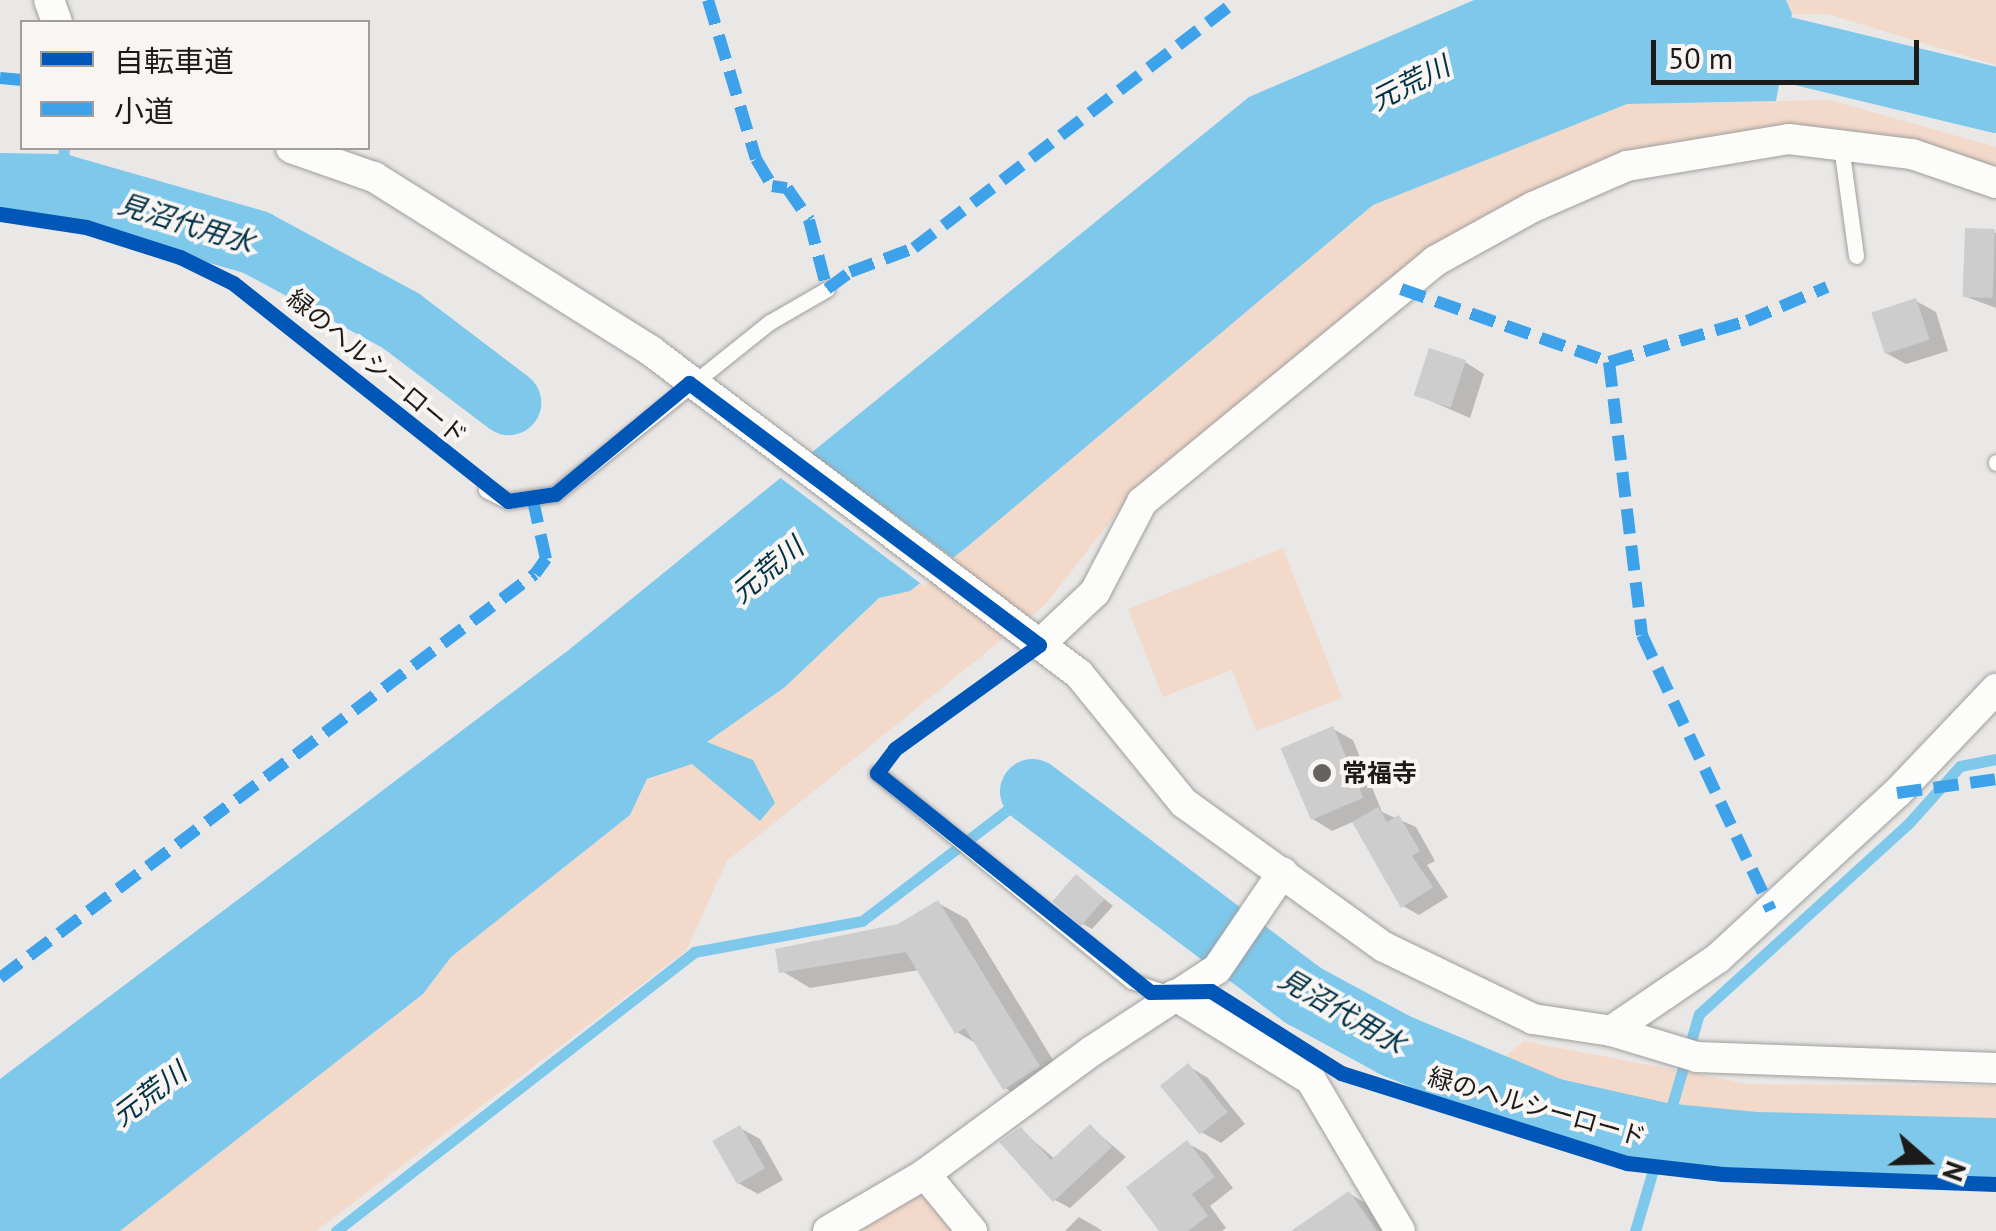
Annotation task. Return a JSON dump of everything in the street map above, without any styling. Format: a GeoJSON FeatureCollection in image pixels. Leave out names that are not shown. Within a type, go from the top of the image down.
{"type":"FeatureCollection","features":[{"type":"Feature","properties":{"kind":"street"},"geometry":{"type":"LineString","coordinates":[[1028,637],[1095,592],[1142,502],[1435,260],[1627,166],[1790,139],[1912,154],[1996,184]]}},
{"type":"Feature","properties":{"kind":"street"},"geometry":{"type":"LineString","coordinates":[[296,150],[374,177],[588,308],[1028,637],[1109,706],[1184,803],[1384,947],[1463,990],[1533,1018],[1611,1031],[1697,1057],[1996,1068]]}},
{"type":"Feature","properties":{"kind":"street"},"geometry":{"type":"LineString","coordinates":[[1611,1031],[1718,958],[1898,793],[1996,690]]}},
{"type":"Feature","properties":{"kind":"street"},"geometry":{"type":"LineString","coordinates":[[828,1231],[925,1174],[1216,969],[1284,872]]}},
{"type":"Feature","properties":{"kind":"street"},"geometry":{"type":"LineString","coordinates":[[1174,995],[1311,1080],[1400,1231]]}},
{"type":"Feature","properties":{"kind":"street"},"geometry":{"type":"LineString","coordinates":[[925,1174],[972,1231]]}},
{"type":"Feature","properties":{"kind":"lane"},"geometry":{"type":"LineString","coordinates":[[1841,146],[1856,256]]}},
{"type":"Feature","properties":{"kind":"lane"},"geometry":{"type":"LineString","coordinates":[[486,490],[508,502],[555,494],[699,391],[770,322],[828,289]]}},
{"type":"Feature","properties":{"kind":"lane"},"geometry":{"type":"LineString","coordinates":[[877,773],[1131,981],[1174,995]]}},
{"type":"Feature","properties":{"kind":"shaded area"},"geometry":{"type":"Polygon","coordinates":[[[1786,0],[1996,0],[1996,65],[1827,14],[1792,14],[1786,0]]]}},
{"type":"Feature","properties":{"kind":"shaded area"},"geometry":{"type":"Polygon","coordinates":[[[1830,100],[1996,147],[1996,173],[1915,145],[1618,154],[1436,249],[1128,499],[1045,605],[727,861],[686,951],[316,1231],[120,1231],[423,994],[451,957],[630,815],[647,780],[692,764],[760,820],[740,759],[706,743],[785,687],[879,598],[910,591],[967,547],[1373,205],[1627,104],[1830,100]]]}},
{"type":"Feature","properties":{"kind":"shaded area"},"geometry":{"type":"Polygon","coordinates":[[[1283,548],[1342,698],[1256,731],[1232,670],[1163,697],[1128,609],[1283,548]]]}},
{"type":"Feature","properties":{"kind":"shaded area"},"geometry":{"type":"Polygon","coordinates":[[[1268,929],[1351,990],[1500,1060],[1524,1041],[1749,1084],[1996,1086],[1996,1127],[1695,1120],[1590,1099],[1413,1037],[1260,942],[1268,929]]]}},
{"type":"Feature","properties":{"kind":"shaded area"},"geometry":{"type":"Polygon","coordinates":[[[917,1196],[935,1203],[958,1231],[860,1231],[917,1196]]]}},
{"type":"Feature","properties":{"kind":"water","name":"元荒川"},"geometry":{"type":"Polygon","coordinates":[[[1474,0],[1786,0],[1792,14],[1776,101],[1627,104],[1373,205],[967,547],[910,591],[879,598],[785,687],[707,742],[753,760],[775,803],[760,821],[692,764],[647,779],[630,815],[451,957],[423,994],[120,1231],[0,1231],[0,1079],[570,649],[1249,97],[1474,0]]]}},
{"type":"Feature","properties":{"kind":"pier"},"geometry":{"type":"Polygon","coordinates":[[[804,448],[957,561],[924,586],[774,473],[804,448]]]}},
{"type":"Feature","properties":{"kind":"building"},"geometry":{"type":"Polygon","coordinates":[[[1965,228],[1995,229],[1993,298],[1963,297],[1965,228]]]}},
{"type":"Feature","properties":{"kind":"building"},"geometry":{"type":"Polygon","coordinates":[[[1916,298],[1930,340],[1885,354],[1871,313],[1916,298]]]}},
{"type":"Feature","properties":{"kind":"building"},"geometry":{"type":"Polygon","coordinates":[[[1429,348],[1466,360],[1451,408],[1414,396],[1429,348]]]}},
{"type":"Feature","properties":{"kind":"building","name":"常福寺"},"geometry":{"type":"Polygon","coordinates":[[[1333,726],[1363,798],[1311,820],[1281,748],[1333,726]]]}},
{"type":"Feature","properties":{"kind":"building"},"geometry":{"type":"Polygon","coordinates":[[[1378,807],[1387,822],[1399,815],[1420,851],[1412,856],[1433,887],[1401,908],[1352,822],[1378,807]]]}},
{"type":"Feature","properties":{"kind":"building"},"geometry":{"type":"Polygon","coordinates":[[[1076,874],[1105,899],[1081,926],[1052,901],[1076,874]]]}},
{"type":"Feature","properties":{"kind":"building"},"geometry":{"type":"Polygon","coordinates":[[[938,900],[1040,1066],[1003,1090],[965,1028],[955,1034],[906,952],[779,973],[775,949],[898,924],[938,900]]]}},
{"type":"Feature","properties":{"kind":"building"},"geometry":{"type":"Polygon","coordinates":[[[1188,1063],[1228,1112],[1200,1135],[1160,1086],[1188,1063]]]}},
{"type":"Feature","properties":{"kind":"building"},"geometry":{"type":"Polygon","coordinates":[[[1090,1124],[1112,1147],[1053,1202],[999,1142],[1021,1127],[1051,1160],[1090,1124]]]}},
{"type":"Feature","properties":{"kind":"building"},"geometry":{"type":"Polygon","coordinates":[[[740,1125],[765,1168],[737,1184],[712,1141],[740,1125]]]}},
{"type":"Feature","properties":{"kind":"building"},"geometry":{"type":"Polygon","coordinates":[[[1187,1140],[1215,1177],[1192,1194],[1208,1216],[1188,1231],[1159,1231],[1126,1187],[1187,1140]]]}},
{"type":"Feature","properties":{"kind":"building"},"geometry":{"type":"Polygon","coordinates":[[[1349,1191],[1377,1231],[1291,1231],[1349,1191]]]}},
{"type":"Feature","properties":{"kind":"waterway"},"geometry":{"type":"LineString","coordinates":[[1699,28],[1996,100]]}},
{"type":"Feature","properties":{"kind":"waterway"},"geometry":{"type":"LineString","coordinates":[[60,186],[64,150]]}},
{"type":"Feature","properties":{"kind":"waterway","name":"見沼代用水"},"geometry":{"type":"LineString","coordinates":[[0,185],[60,186],[255,242],[400,320],[508,402]]}},
{"type":"Feature","properties":{"kind":"waterway","name":"見沼代用水"},"geometry":{"type":"LineString","coordinates":[[0,185],[60,186],[255,242],[400,320],[508,402]]}},
{"type":"Feature","properties":{"kind":"waterway"},"geometry":{"type":"LineString","coordinates":[[1635,1231],[1699,1014],[1908,824],[1960,766],[1996,759]]}},
{"type":"Feature","properties":{"kind":"waterway"},"geometry":{"type":"LineString","coordinates":[[336,1231],[694,952],[862,921],[1032,791]]}},
{"type":"Feature","properties":{"kind":"waterway","name":"見沼代用水"},"geometry":{"type":"LineString","coordinates":[[1032,791],[1303,995],[1395,1045],[1551,1110],[1663,1135],[1754,1144],[1996,1150]]}},
{"type":"Feature","properties":{"kind":"marked path"},"geometry":{"type":"LineString","coordinates":[[708,0],[756,159],[772,186],[787,188],[809,220],[827,289],[850,272],[914,248],[1237,0]]}},
{"type":"Feature","properties":{"kind":"marked path"},"geometry":{"type":"LineString","coordinates":[[0,78],[20,80]]}},
{"type":"Feature","properties":{"kind":"marked path"},"geometry":{"type":"LineString","coordinates":[[1401,289],[1609,362],[1747,321],[1827,287]]}},
{"type":"Feature","properties":{"kind":"marked path"},"geometry":{"type":"LineString","coordinates":[[1609,362],[1642,635],[1771,910]]}},
{"type":"Feature","properties":{"kind":"marked path"},"geometry":{"type":"LineString","coordinates":[[0,978],[535,574],[546,559],[533,501]]}},
{"type":"Feature","properties":{"kind":"marked path"},"geometry":{"type":"LineString","coordinates":[[1897,793],[1996,779]]}},
{"type":"Feature","properties":{"kind":"cycle path","name":"緑のヘルシーロード"},"geometry":{"type":"LineString","coordinates":[[0,214],[86,227],[180,257],[233,283],[508,501],[555,494],[689,383],[1039,645],[895,749],[877,773],[1150,992],[1211,991],[1341,1073],[1627,1163],[1722,1174],[1996,1184]]}},
{"type":"Feature","properties":{"kind":"place","name":"常福寺"},"geometry":{"type":"Point","coordinates":[1322,773]}}]}
